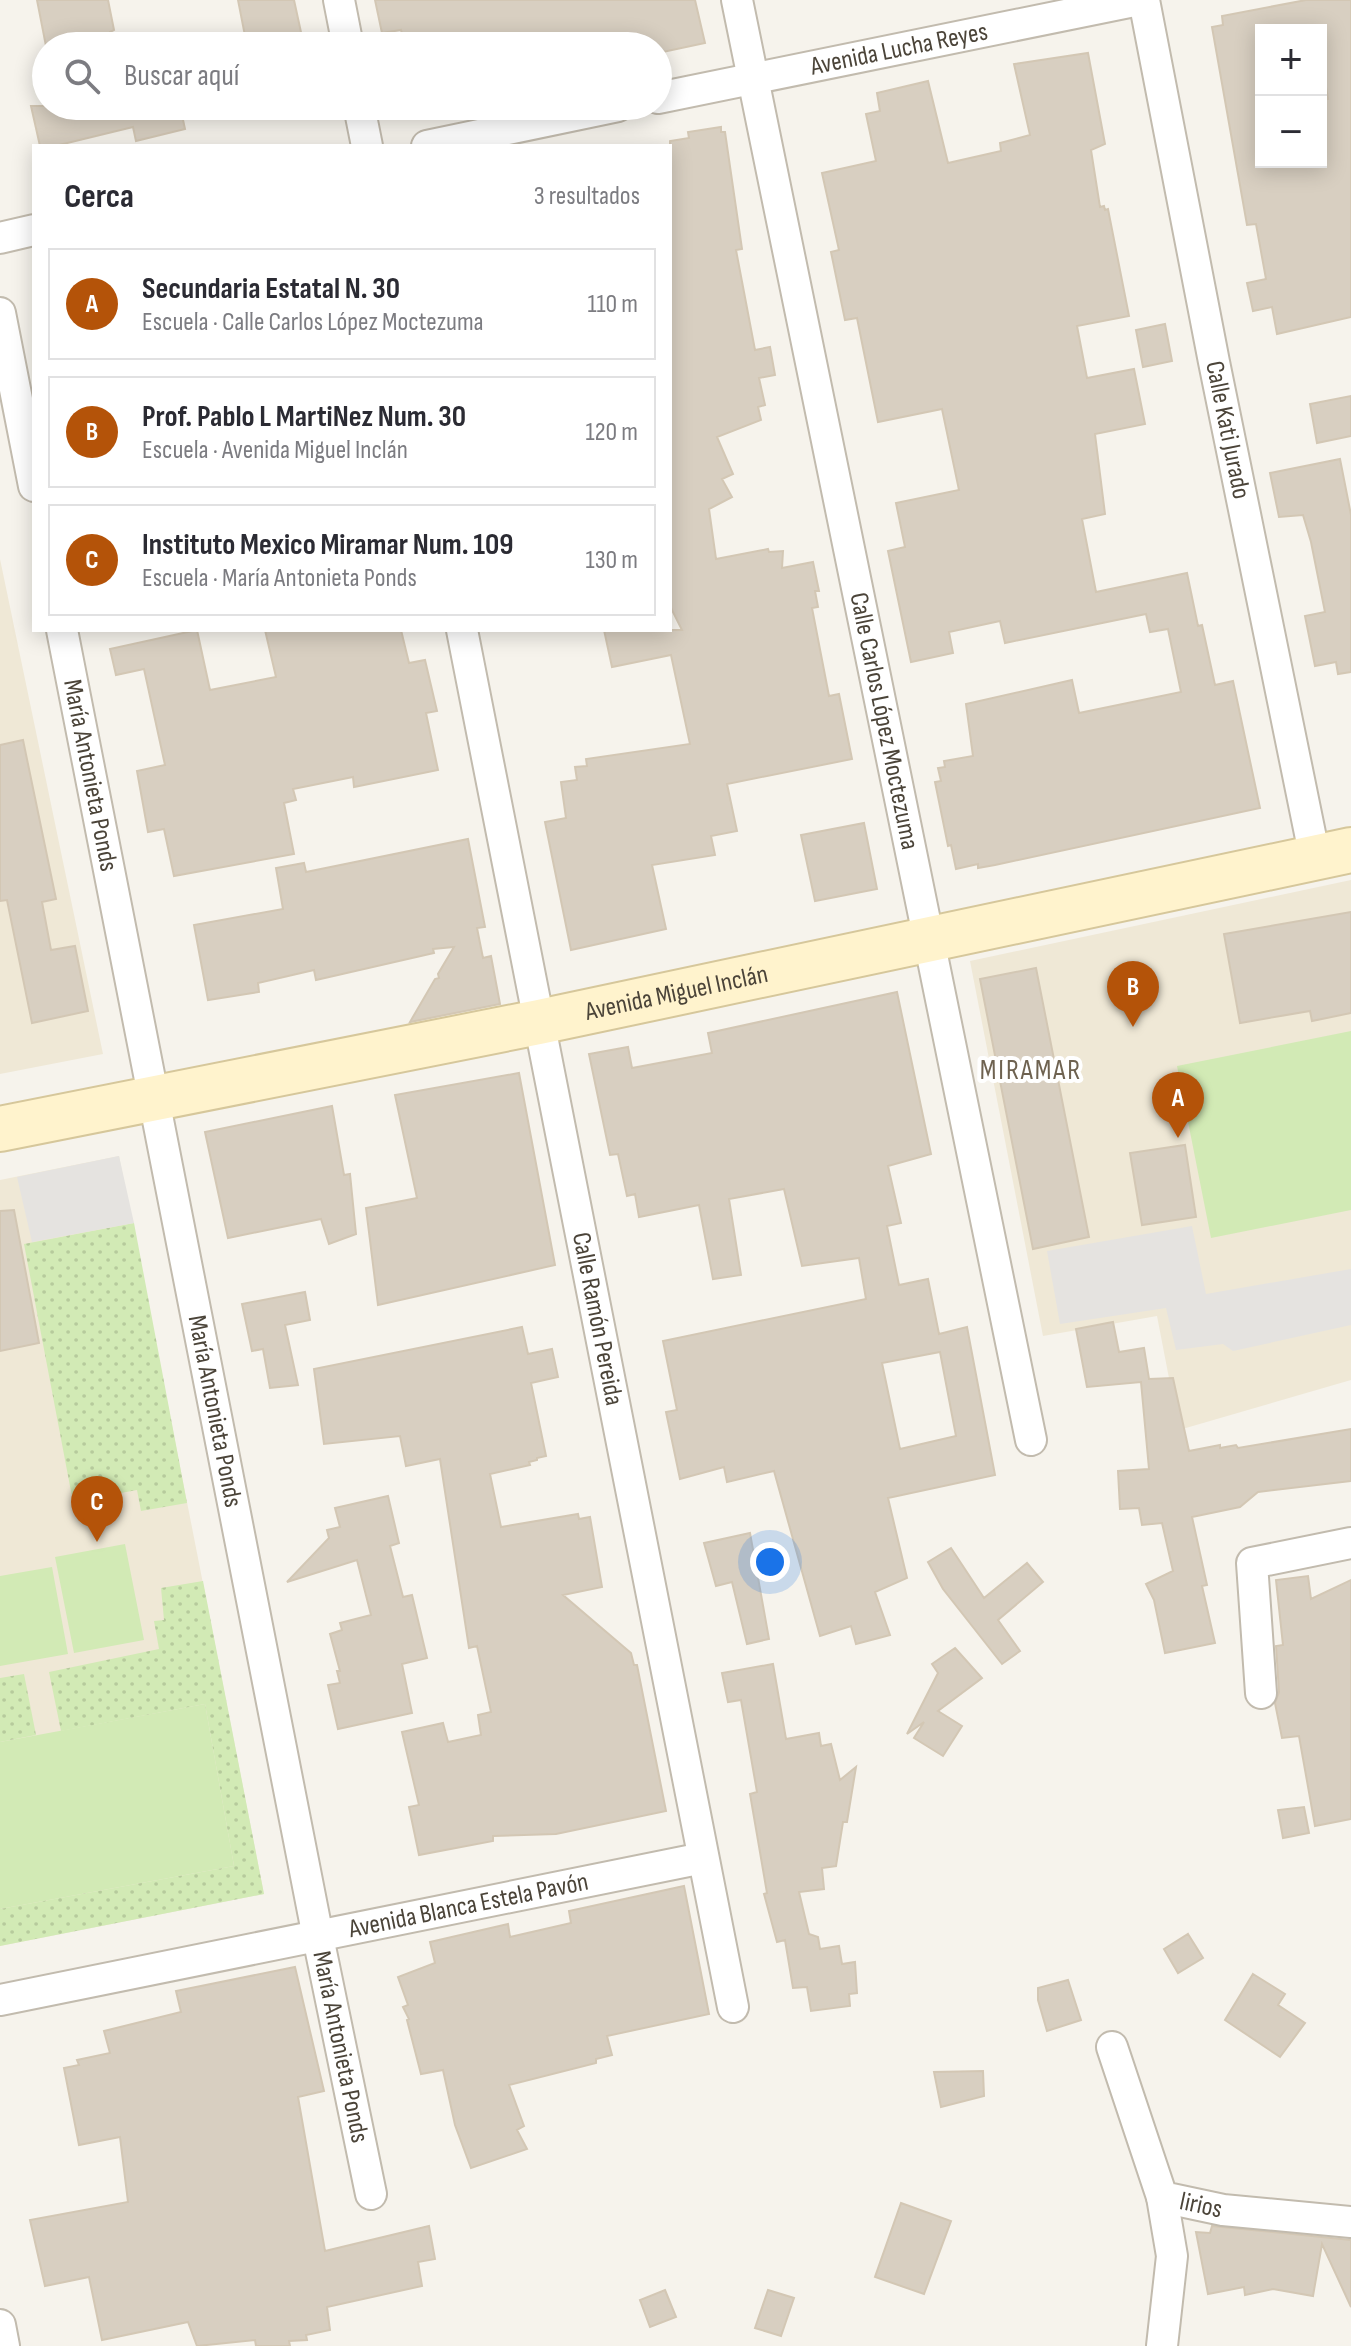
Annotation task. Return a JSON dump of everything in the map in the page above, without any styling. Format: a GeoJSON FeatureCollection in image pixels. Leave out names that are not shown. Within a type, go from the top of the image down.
{"type":"FeatureCollection","features":[{"type":"Feature","properties":{"kind":"main road","name":"Avenida Miguel Inclán"},"geometry":{"type":"LineString","coordinates":[[0,1129],[539,1022],[1333,854]]}},
{"type":"Feature","properties":{"kind":"street"},"geometry":{"type":"LineString","coordinates":[[339,0],[345,32]]}},
{"type":"Feature","properties":{"kind":"street","name":"Calle Carlos López Moctezuma"},"geometry":{"type":"LineString","coordinates":[[737,0],[1031,1440]]}},
{"type":"Feature","properties":{"kind":"street","name":"Avenida Lucha Reyes"},"geometry":{"type":"LineString","coordinates":[[672,95],[1142,0]]}},
{"type":"Feature","properties":{"kind":"street","name":"Calle Kati Jurado"},"geometry":{"type":"LineString","coordinates":[[1142,0],[1214,362],[1333,854]]}},
{"type":"Feature","properties":{"kind":"street"},"geometry":{"type":"LineString","coordinates":[[362,120],[367,144]]}},
{"type":"Feature","properties":{"kind":"street"},"geometry":{"type":"LineString","coordinates":[[437,144],[551,120]]}},
{"type":"Feature","properties":{"kind":"street"},"geometry":{"type":"LineString","coordinates":[[0,238],[32,230]]}},
{"type":"Feature","properties":{"kind":"street"},"geometry":{"type":"LineString","coordinates":[[0,313],[32,476]]}},
{"type":"Feature","properties":{"kind":"street","name":"María Antonieta Ponds"},"geometry":{"type":"LineString","coordinates":[[62,632],[371,2194]]}},
{"type":"Feature","properties":{"kind":"street","name":"Calle Ramón Pereida"},"geometry":{"type":"LineString","coordinates":[[462,632],[733,2007]]}},
{"type":"Feature","properties":{"kind":"street"},"geometry":{"type":"LineString","coordinates":[[1261,1693],[1252,1563],[1351,1543]]}},
{"type":"Feature","properties":{"kind":"street","name":"Avenida Blanca Estela Pavón"},"geometry":{"type":"LineString","coordinates":[[0,2000],[703,1858]]}},
{"type":"Feature","properties":{"kind":"street","name":"lirios"},"geometry":{"type":"LineString","coordinates":[[1112,2047],[1162,2197],[1223,2210],[1351,2222]]}},
{"type":"Feature","properties":{"kind":"street"},"geometry":{"type":"LineString","coordinates":[[1162,2197],[1172,2256],[1162,2346]]}},
{"type":"Feature","properties":{"kind":"street"},"geometry":{"type":"LineString","coordinates":[[0,2325],[4,2346]]}},
{"type":"Feature","properties":{"kind":"shaded area"},"geometry":{"type":"Polygon","coordinates":[[[0,559],[103,1054],[0,1074],[0,559]]]}},
{"type":"Feature","properties":{"kind":"shaded area"},"geometry":{"type":"Polygon","coordinates":[[[1351,880],[1351,1380],[1179,1430],[1157,1316],[1043,1336],[970,961],[1351,880]]]}},
{"type":"Feature","properties":{"kind":"shaded area"},"geometry":{"type":"Polygon","coordinates":[[[119,1156],[264,1894],[0,1946],[0,1180],[119,1156]]]}},
{"type":"Feature","properties":{"kind":"shaded area"},"geometry":{"type":"Polygon","coordinates":[[[119,1156],[134,1223],[32,1242],[17,1177],[119,1156]]]}},
{"type":"Feature","properties":{"kind":"shaded area"},"geometry":{"type":"Polygon","coordinates":[[[1192,1226],[1206,1294],[1351,1269],[1351,1325],[1233,1351],[1223,1344],[1176,1350],[1166,1308],[1060,1324],[1047,1251],[1192,1226]]]}},
{"type":"Feature","properties":{"kind":"green space"},"geometry":{"type":"Polygon","coordinates":[[[1351,1031],[1351,1210],[1211,1238],[1177,1066],[1351,1031]]]}},
{"type":"Feature","properties":{"kind":"green space"},"geometry":{"type":"Polygon","coordinates":[[[134,1223],[187,1503],[141,1511],[137,1490],[73,1502],[24,1244],[134,1223]]]}},
{"type":"Feature","properties":{"kind":"green space"},"geometry":{"type":"Polygon","coordinates":[[[125,1544],[144,1640],[74,1653],[55,1557],[125,1544]]]}},
{"type":"Feature","properties":{"kind":"green space"},"geometry":{"type":"Polygon","coordinates":[[[52,1567],[68,1654],[0,1666],[0,1576],[52,1567]]]}},
{"type":"Feature","properties":{"kind":"green space"},"geometry":{"type":"Polygon","coordinates":[[[203,1581],[264,1894],[0,1946],[0,1909],[234,1866],[205,1704],[61,1731],[49,1672],[159,1649],[154,1621],[164,1620],[161,1588],[203,1581]]]}},
{"type":"Feature","properties":{"kind":"green space"},"geometry":{"type":"Polygon","coordinates":[[[24,1674],[36,1735],[0,1742],[0,1678],[24,1674]]]}},
{"type":"Feature","properties":{"kind":"green space"},"geometry":{"type":"Polygon","coordinates":[[[205,1704],[234,1866],[0,1909],[0,1742],[205,1704]]]}},
{"type":"Feature","properties":{"kind":"building"},"geometry":{"type":"Polygon","coordinates":[[[37,0],[108,0],[114,30],[110,32],[43,32],[37,0]]]}},
{"type":"Feature","properties":{"kind":"building"},"geometry":{"type":"Polygon","coordinates":[[[238,0],[294,0],[301,32],[244,32],[238,0]]]}},
{"type":"Feature","properties":{"kind":"building"},"geometry":{"type":"Polygon","coordinates":[[[375,0],[695,0],[705,43],[672,50],[672,32],[382,32],[375,0]]]}},
{"type":"Feature","properties":{"kind":"building"},"geometry":{"type":"Polygon","coordinates":[[[1306,0],[1351,0],[1351,317],[1277,334],[1272,307],[1253,311],[1247,283],[1266,279],[1256,224],[1247,225],[1212,27],[1223,25],[1222,16],[1306,0]]]}},
{"type":"Feature","properties":{"kind":"building"},"geometry":{"type":"Polygon","coordinates":[[[1088,53],[1105,144],[1091,150],[1100,207],[1108,209],[1129,316],[1077,326],[1087,378],[1134,369],[1145,424],[1095,434],[1105,514],[1082,519],[1096,592],[1187,573],[1215,685],[1233,681],[1260,808],[995,865],[978,868],[978,864],[956,869],[935,782],[941,781],[938,768],[945,767],[944,761],[973,756],[966,704],[1072,680],[1079,713],[1181,692],[1168,629],[1150,632],[1146,614],[1005,643],[1000,621],[949,632],[953,653],[911,662],[888,551],[905,547],[896,503],[959,490],[942,409],[878,422],[857,318],[845,320],[831,252],[839,250],[822,173],[876,161],[866,114],[880,111],[877,93],[928,81],[948,163],[1001,151],[1000,143],[1030,135],[1014,64],[1088,53]]]}},
{"type":"Feature","properties":{"kind":"building"},"geometry":{"type":"Polygon","coordinates":[[[34,120],[183,120],[185,129],[136,141],[133,127],[63,144],[40,144],[34,120]]]}},
{"type":"Feature","properties":{"kind":"building"},"geometry":{"type":"Polygon","coordinates":[[[721,127],[721,132],[725,132],[742,249],[736,250],[755,350],[770,347],[775,375],[759,378],[765,405],[758,407],[761,420],[717,437],[733,474],[722,479],[732,497],[709,509],[716,559],[768,549],[769,552],[783,551],[782,568],[813,562],[819,591],[815,591],[818,607],[812,608],[829,696],[839,694],[852,759],[727,784],[737,831],[711,836],[715,855],[652,865],[666,929],[571,950],[545,822],[566,818],[561,782],[577,780],[575,767],[587,766],[586,759],[690,744],[671,655],[612,667],[604,632],[682,630],[672,610],[670,141],[689,138],[688,132],[721,127]]]}},
{"type":"Feature","properties":{"kind":"building"},"geometry":{"type":"Polygon","coordinates":[[[1165,324],[1172,361],[1143,367],[1136,330],[1165,324]]]}},
{"type":"Feature","properties":{"kind":"building"},"geometry":{"type":"Polygon","coordinates":[[[1351,396],[1351,436],[1317,443],[1310,404],[1351,396]]]}},
{"type":"Feature","properties":{"kind":"building"},"geometry":{"type":"Polygon","coordinates":[[[1340,459],[1351,515],[1351,672],[1338,674],[1336,662],[1315,666],[1305,616],[1325,612],[1311,542],[1303,515],[1279,517],[1270,473],[1340,459]]]}},
{"type":"Feature","properties":{"kind":"building"},"geometry":{"type":"Polygon","coordinates":[[[197,632],[210,690],[276,677],[265,632],[401,632],[409,663],[425,660],[437,711],[426,713],[438,770],[354,787],[353,777],[293,789],[296,800],[284,803],[294,854],[174,876],[164,829],[148,832],[137,771],[165,765],[144,669],[116,675],[110,649],[197,632]]]}},
{"type":"Feature","properties":{"kind":"building"},"geometry":{"type":"Polygon","coordinates":[[[23,740],[56,899],[42,902],[51,950],[75,946],[88,1011],[32,1023],[7,900],[0,901],[0,745],[23,740]]]}},
{"type":"Feature","properties":{"kind":"building"},"geometry":{"type":"Polygon","coordinates":[[[864,823],[877,889],[815,901],[801,835],[864,823]]]}},
{"type":"Feature","properties":{"kind":"building"},"geometry":{"type":"Polygon","coordinates":[[[468,839],[485,927],[477,928],[483,958],[491,956],[500,1004],[410,1022],[435,979],[439,978],[438,974],[454,947],[433,949],[434,953],[316,980],[314,970],[258,983],[259,992],[208,1000],[194,925],[283,909],[276,868],[304,863],[306,872],[468,839]]]}},
{"type":"Feature","properties":{"kind":"building"},"geometry":{"type":"Polygon","coordinates":[[[1351,912],[1351,1013],[1312,1021],[1310,1011],[1240,1023],[1224,934],[1351,912]]]}},
{"type":"Feature","properties":{"kind":"building"},"geometry":{"type":"Polygon","coordinates":[[[1036,968],[1089,1237],[1033,1249],[980,979],[1036,968]]]}},
{"type":"Feature","properties":{"kind":"building"},"geometry":{"type":"Polygon","coordinates":[[[897,992],[931,1154],[888,1166],[901,1223],[887,1226],[899,1285],[928,1279],[939,1334],[967,1327],[995,1475],[888,1498],[907,1578],[875,1592],[890,1635],[856,1644],[851,1626],[820,1636],[774,1471],[727,1482],[724,1467],[680,1479],[666,1412],[677,1410],[663,1341],[866,1299],[859,1258],[802,1266],[784,1189],[729,1199],[741,1275],[713,1279],[699,1205],[639,1217],[635,1194],[627,1196],[618,1154],[610,1155],[589,1054],[628,1047],[632,1068],[712,1053],[708,1033],[897,992]],[[940,1352],[882,1363],[900,1449],[956,1436],[940,1352]]]}},
{"type":"Feature","properties":{"kind":"building"},"geometry":{"type":"Polygon","coordinates":[[[519,1073],[555,1265],[378,1305],[366,1208],[417,1198],[395,1095],[519,1073]]]}},
{"type":"Feature","properties":{"kind":"building"},"geometry":{"type":"Polygon","coordinates":[[[332,1106],[344,1175],[350,1174],[356,1234],[329,1244],[321,1219],[228,1238],[205,1132],[332,1106]]]}},
{"type":"Feature","properties":{"kind":"building"},"geometry":{"type":"Polygon","coordinates":[[[1185,1145],[1196,1217],[1142,1225],[1130,1153],[1185,1145]]]}},
{"type":"Feature","properties":{"kind":"building"},"geometry":{"type":"Polygon","coordinates":[[[14,1210],[39,1343],[0,1351],[0,1211],[14,1210]]]}},
{"type":"Feature","properties":{"kind":"building"},"geometry":{"type":"Polygon","coordinates":[[[305,1292],[310,1320],[285,1325],[298,1385],[270,1388],[263,1349],[252,1351],[242,1304],[305,1292]]]}},
{"type":"Feature","properties":{"kind":"building"},"geometry":{"type":"Polygon","coordinates":[[[1113,1322],[1119,1352],[1144,1348],[1149,1379],[1173,1378],[1189,1451],[1220,1445],[1220,1448],[1236,1445],[1238,1448],[1351,1429],[1351,1481],[1258,1492],[1240,1507],[1192,1517],[1207,1585],[1202,1586],[1215,1643],[1165,1653],[1154,1600],[1146,1584],[1173,1571],[1162,1523],[1142,1525],[1139,1508],[1120,1509],[1118,1471],[1149,1469],[1141,1382],[1087,1387],[1076,1329],[1113,1322]]]}},
{"type":"Feature","properties":{"kind":"building"},"geometry":{"type":"Polygon","coordinates":[[[522,1327],[528,1354],[552,1349],[558,1377],[531,1383],[546,1456],[529,1462],[530,1465],[490,1474],[501,1527],[578,1514],[579,1519],[590,1517],[602,1587],[563,1595],[631,1653],[634,1665],[637,1665],[666,1811],[556,1834],[493,1836],[493,1841],[419,1855],[409,1807],[419,1805],[402,1732],[443,1723],[448,1742],[481,1735],[478,1715],[491,1712],[477,1646],[469,1648],[440,1459],[406,1466],[400,1436],[324,1444],[314,1369],[522,1327]]]}},
{"type":"Feature","properties":{"kind":"building"},"geometry":{"type":"Polygon","coordinates":[[[388,1496],[399,1543],[390,1546],[403,1597],[412,1595],[427,1658],[402,1664],[412,1713],[338,1729],[328,1685],[340,1683],[337,1671],[340,1671],[330,1634],[342,1630],[340,1623],[371,1615],[357,1560],[287,1582],[329,1538],[327,1530],[340,1527],[335,1508],[388,1496]]]}},
{"type":"Feature","properties":{"kind":"building"},"geometry":{"type":"Polygon","coordinates":[[[750,1533],[769,1639],[747,1644],[732,1582],[716,1586],[704,1543],[750,1533]]]}},
{"type":"Feature","properties":{"kind":"building"},"geometry":{"type":"Polygon","coordinates":[[[951,1548],[984,1598],[1027,1563],[1043,1582],[998,1620],[1020,1651],[1002,1664],[943,1589],[928,1562],[951,1548]]]}},
{"type":"Feature","properties":{"kind":"building"},"geometry":{"type":"Polygon","coordinates":[[[1308,1576],[1311,1599],[1351,1580],[1351,1819],[1315,1826],[1299,1736],[1282,1738],[1275,1703],[1279,1692],[1276,1646],[1283,1645],[1276,1580],[1308,1576]]]}},
{"type":"Feature","properties":{"kind":"building"},"geometry":{"type":"Polygon","coordinates":[[[955,1648],[982,1678],[938,1711],[962,1726],[943,1756],[914,1738],[924,1722],[907,1734],[938,1673],[932,1664],[955,1648]]]}},
{"type":"Feature","properties":{"kind":"building"},"geometry":{"type":"Polygon","coordinates":[[[773,1664],[786,1739],[819,1733],[821,1746],[831,1744],[840,1780],[856,1767],[836,1866],[822,1868],[824,1889],[799,1892],[809,1934],[818,1937],[820,1949],[839,1946],[842,1964],[855,1962],[857,1993],[849,1994],[850,2006],[811,2011],[807,1987],[793,1988],[785,1940],[777,1942],[764,1894],[767,1893],[750,1794],[757,1792],[741,1700],[728,1702],[722,1673],[773,1664]]]}},
{"type":"Feature","properties":{"kind":"building"},"geometry":{"type":"Polygon","coordinates":[[[1304,1807],[1309,1833],[1283,1838],[1278,1810],[1304,1807]]]}},
{"type":"Feature","properties":{"kind":"building"},"geometry":{"type":"Polygon","coordinates":[[[684,1886],[709,2014],[607,2036],[612,2055],[596,2059],[596,2063],[509,2085],[524,2126],[517,2130],[527,2149],[471,2168],[455,2125],[443,2070],[421,2074],[409,2019],[403,2007],[408,2005],[398,1977],[435,1963],[430,1942],[508,1924],[510,1937],[571,1923],[569,1911],[684,1886]]]}},
{"type":"Feature","properties":{"kind":"building"},"geometry":{"type":"Polygon","coordinates":[[[1188,1934],[1203,1958],[1178,1973],[1164,1949],[1188,1934]]]}},
{"type":"Feature","properties":{"kind":"building"},"geometry":{"type":"Polygon","coordinates":[[[295,1967],[324,2091],[298,2097],[325,2251],[429,2226],[435,2259],[418,2262],[422,2286],[327,2307],[330,2330],[306,2335],[307,2340],[289,2341],[290,2346],[256,2346],[255,2340],[197,2346],[188,2322],[102,2340],[89,2277],[45,2286],[30,2220],[128,2202],[120,2137],[79,2145],[64,2068],[79,2065],[77,2060],[110,2053],[104,2031],[181,2012],[176,1991],[295,1967]]]}},
{"type":"Feature","properties":{"kind":"building"},"geometry":{"type":"Polygon","coordinates":[[[1253,1974],[1285,1994],[1278,2005],[1305,2023],[1280,2057],[1225,2020],[1253,1974]]]}},
{"type":"Feature","properties":{"kind":"building"},"geometry":{"type":"Polygon","coordinates":[[[1068,1980],[1081,2020],[1047,2031],[1038,2000],[1038,1988],[1068,1980]]]}},
{"type":"Feature","properties":{"kind":"building"},"geometry":{"type":"Polygon","coordinates":[[[983,2071],[984,2096],[941,2107],[934,2072],[983,2071]]]}},
{"type":"Feature","properties":{"kind":"building"},"geometry":{"type":"Polygon","coordinates":[[[901,2203],[951,2221],[924,2294],[875,2277],[901,2203]]]}},
{"type":"Feature","properties":{"kind":"building"},"geometry":{"type":"Polygon","coordinates":[[[1212,2226],[1351,2240],[1351,2307],[1322,2244],[1313,2296],[1273,2289],[1245,2295],[1244,2287],[1208,2294],[1196,2232],[1210,2233],[1212,2226]]]}},
{"type":"Feature","properties":{"kind":"building"},"geometry":{"type":"Polygon","coordinates":[[[665,2290],[676,2317],[650,2327],[640,2300],[665,2290]]]}},
{"type":"Feature","properties":{"kind":"building"},"geometry":{"type":"Polygon","coordinates":[[[768,2290],[794,2298],[781,2336],[755,2328],[768,2290]]]}},
{"type":"Feature","properties":{"kind":"place","name":"Prof. Pablo L MartiNez Num. 30"},"geometry":{"type":"Point","coordinates":[1133,1027]}},
{"type":"Feature","properties":{"kind":"place","name":"Secundaria Estatal N. 30"},"geometry":{"type":"Point","coordinates":[1178,1138]}},
{"type":"Feature","properties":{"kind":"place","name":"Instituto Mexico Miramar Num. 109"},"geometry":{"type":"Point","coordinates":[97,1542]}},
{"type":"Feature","properties":{"kind":"district","name":"MIRAMAR"},"geometry":{"type":"Point","coordinates":[1031,1070]}}]}
